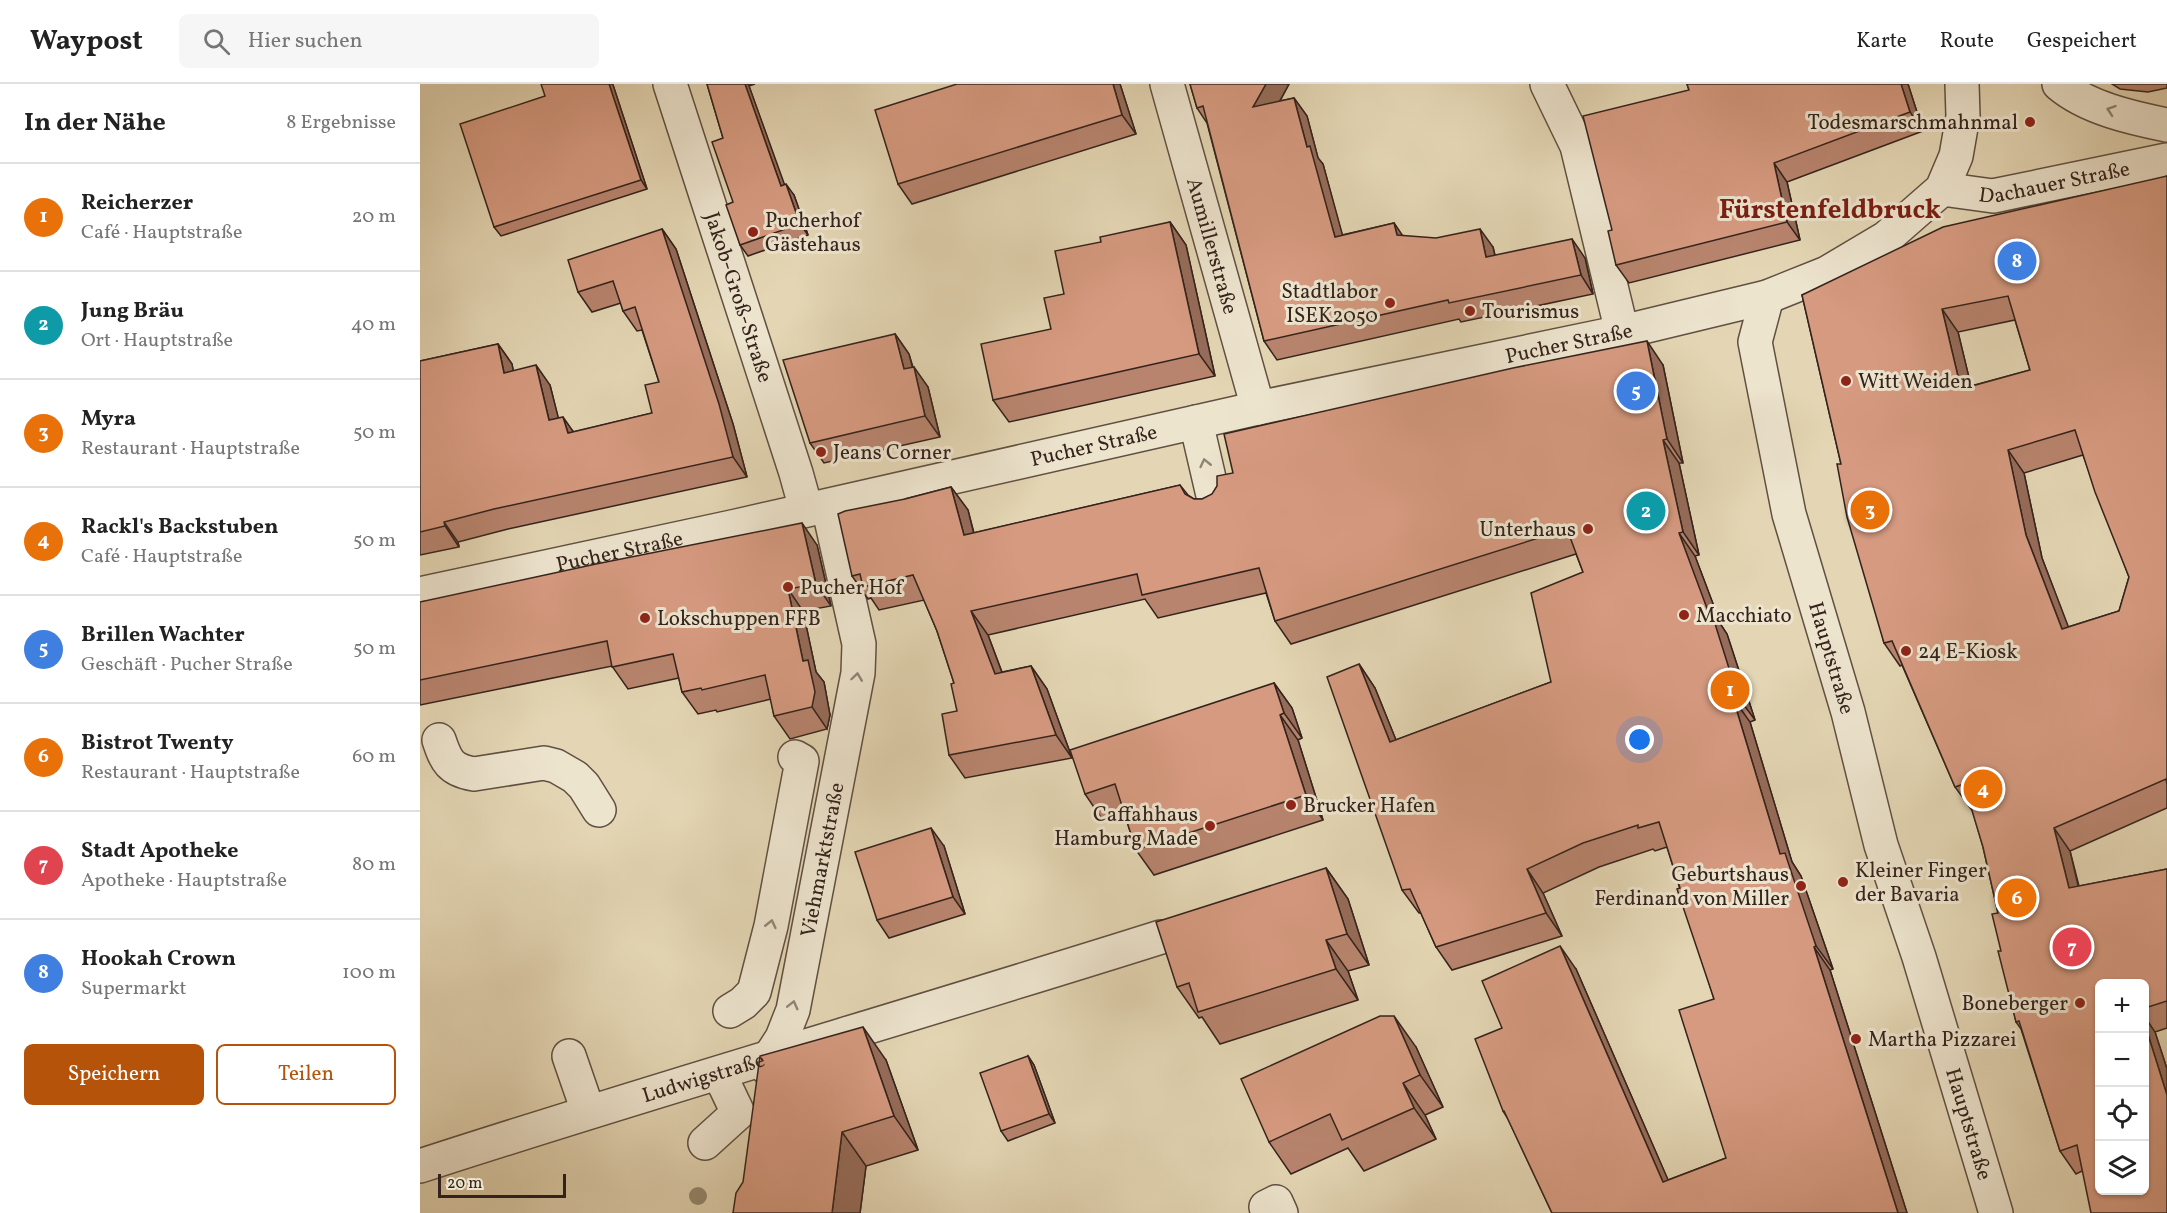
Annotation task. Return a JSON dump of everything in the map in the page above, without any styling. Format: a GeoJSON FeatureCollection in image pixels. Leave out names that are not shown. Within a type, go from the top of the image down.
{"type":"FeatureCollection","features":[{"type":"Feature","properties":{"kind":"street","name":"Jakob-Groß-Straße"},"geometry":{"type":"LineString","coordinates":[[670,84],[796,473],[817,508]]}},
{"type":"Feature","properties":{"kind":"street","name":"Aumillerstraße"},"geometry":{"type":"LineString","coordinates":[[1167,84],[1258,408]]}},
{"type":"Feature","properties":{"kind":"street"},"geometry":{"type":"LineString","coordinates":[[1547,84],[1577,146],[1622,332]]}},
{"type":"Feature","properties":{"kind":"street"},"geometry":{"type":"LineString","coordinates":[[1767,297],[1827,273],[1886,238],[1942,189],[1956,156],[1963,116],[1962,84]]}},
{"type":"Feature","properties":{"kind":"street"},"geometry":{"type":"LineString","coordinates":[[2060,84],[2068,92],[2099,106],[2139,120],[2167,125]]}},
{"type":"Feature","properties":{"kind":"street","name":"Dachauer Straße"},"geometry":{"type":"LineString","coordinates":[[1942,189],[1993,196],[2167,160]]}},
{"type":"Feature","properties":{"kind":"street","name":"Pucher Straße"},"geometry":{"type":"LineString","coordinates":[[420,594],[732,528],[1258,408],[1622,332],[1767,297]]}},
{"type":"Feature","properties":{"kind":"street","name":"Hauptstraße"},"geometry":{"type":"LineString","coordinates":[[1767,297],[1755,342],[1789,514],[1848,712],[1881,845],[1919,957],[1996,1213]]}},
{"type":"Feature","properties":{"kind":"street"},"geometry":{"type":"LineString","coordinates":[[1196,422],[1215,504]]}},
{"type":"Feature","properties":{"kind":"street","name":"Viehmarktstraße"},"geometry":{"type":"LineString","coordinates":[[758,1137],[770,1058],[782,1038],[793,1010],[858,673],[859,644],[817,508]]}},
{"type":"Feature","properties":{"kind":"street"},"geometry":{"type":"LineString","coordinates":[[440,740],[446,759],[456,769],[465,772],[474,774],[544,763],[556,766],[580,782],[599,810]]}},
{"type":"Feature","properties":{"kind":"street"},"geometry":{"type":"LineString","coordinates":[[730,1011],[754,992],[771,926],[802,761],[795,757]]}},
{"type":"Feature","properties":{"kind":"street","name":"Ludwigstraße"},"geometry":{"type":"LineString","coordinates":[[420,1166],[588,1111],[770,1058],[1161,937]]}},
{"type":"Feature","properties":{"kind":"street"},"geometry":{"type":"LineString","coordinates":[[569,1056],[588,1111]]}},
{"type":"Feature","properties":{"kind":"street"},"geometry":{"type":"LineString","coordinates":[[705,1143],[738,1113],[719,1073]]}},
{"type":"Feature","properties":{"kind":"building"},"geometry":{"type":"Polygon","coordinates":[[[541,84],[609,84],[641,180],[494,227],[460,124],[545,96],[541,84]]]}},
{"type":"Feature","properties":{"kind":"building"},"geometry":{"type":"Polygon","coordinates":[[[707,84],[745,84],[781,186],[786,184],[800,224],[740,245],[726,205],[733,202],[712,142],[723,138],[707,84]]]}},
{"type":"Feature","properties":{"kind":"building"},"geometry":{"type":"Polygon","coordinates":[[[957,84],[1113,84],[1122,115],[898,184],[875,110],[957,84]]]}},
{"type":"Feature","properties":{"kind":"building"},"geometry":{"type":"Polygon","coordinates":[[[1190,84],[1266,84],[1253,107],[1294,98],[1335,237],[1394,223],[1397,235],[1436,238],[1480,229],[1486,257],[1572,239],[1581,275],[1449,303],[1448,300],[1264,341],[1203,106],[1197,108],[1190,84]]]}},
{"type":"Feature","properties":{"kind":"building"},"geometry":{"type":"Polygon","coordinates":[[[1687,84],[1901,84],[1910,112],[1774,163],[1787,222],[1616,265],[1608,231],[1612,230],[1583,116],[1689,90],[1687,84]]]}},
{"type":"Feature","properties":{"kind":"building"},"geometry":{"type":"Polygon","coordinates":[[[2167,176],[2167,784],[2166,779],[2054,828],[2069,888],[2167,869],[2167,1001],[2149,1007],[2149,979],[2095,979],[2095,1195],[2149,1195],[2149,1038],[2167,1095],[2167,1213],[2091,1213],[2077,1145],[2060,1151],[2019,1021],[2016,1022],[1998,951],[2001,951],[1992,914],[1998,913],[1983,847],[1964,784],[1955,787],[1892,641],[1884,643],[1847,517],[1837,464],[1841,464],[1802,295],[1943,227],[2167,176]],[[2008,296],[1942,309],[1961,389],[2030,370],[2008,296]],[[2075,430],[2008,450],[2026,535],[2062,629],[2119,611],[2129,577],[2095,492],[2075,430]]]}},
{"type":"Feature","properties":{"kind":"building"},"geometry":{"type":"Polygon","coordinates":[[[1170,222],[1199,354],[993,400],[981,344],[1051,329],[1044,298],[1064,294],[1055,251],[1101,242],[1100,237],[1170,222]]]}},
{"type":"Feature","properties":{"kind":"building"},"geometry":{"type":"Polygon","coordinates":[[[662,229],[719,404],[733,457],[494,509],[444,522],[445,526],[420,532],[420,361],[498,344],[504,373],[536,365],[549,420],[563,417],[568,433],[652,413],[645,385],[659,382],[635,307],[623,311],[613,281],[578,292],[568,260],[662,229]]]}},
{"type":"Feature","properties":{"kind":"building"},"geometry":{"type":"Polygon","coordinates":[[[895,334],[904,369],[914,367],[925,416],[810,443],[783,360],[895,334]]]}},
{"type":"Feature","properties":{"kind":"building"},"geometry":{"type":"Polygon","coordinates":[[[1647,341],[1667,439],[1663,440],[1683,532],[1679,533],[1708,611],[1711,611],[1738,697],[1733,698],[1780,854],[1785,853],[1816,946],[1814,947],[1898,1213],[1552,1213],[1503,1111],[1475,1039],[1502,1028],[1482,981],[1560,946],[1663,1182],[1726,1158],[1679,1010],[1714,999],[1677,889],[1680,888],[1659,822],[1638,828],[1638,825],[1583,843],[1527,869],[1546,913],[1436,947],[1410,889],[1402,890],[1327,677],[1359,664],[1390,742],[1551,682],[1531,593],[1583,572],[1567,529],[1275,621],[1259,568],[1142,595],[1137,574],[971,611],[995,674],[1031,666],[1056,735],[949,755],[942,714],[957,711],[951,684],[954,683],[937,631],[913,575],[863,587],[860,574],[852,576],[838,514],[845,511],[951,487],[964,535],[1180,485],[1185,494],[1194,499],[1202,499],[1212,494],[1217,486],[1217,476],[1233,473],[1224,434],[1513,368],[1647,341]]]}},
{"type":"Feature","properties":{"kind":"building"},"geometry":{"type":"Polygon","coordinates":[[[802,523],[816,584],[788,589],[803,661],[808,660],[814,687],[812,707],[774,716],[765,675],[702,690],[701,688],[682,692],[673,654],[612,667],[607,641],[420,680],[420,602],[802,523]]]}},
{"type":"Feature","properties":{"kind":"building"},"geometry":{"type":"Polygon","coordinates":[[[1274,683],[1284,713],[1280,715],[1306,795],[1136,850],[1115,784],[1085,794],[1070,750],[1274,683]]]}},
{"type":"Feature","properties":{"kind":"building"},"geometry":{"type":"Polygon","coordinates":[[[931,828],[953,897],[877,920],[855,852],[931,828]]]}},
{"type":"Feature","properties":{"kind":"building"},"geometry":{"type":"Polygon","coordinates":[[[1326,868],[1347,934],[1326,940],[1336,969],[1198,1012],[1189,983],[1177,987],[1156,922],[1326,868]]]}},
{"type":"Feature","properties":{"kind":"building"},"geometry":{"type":"Polygon","coordinates":[[[1380,1016],[1394,1016],[1420,1075],[1403,1083],[1414,1108],[1342,1140],[1330,1114],[1269,1142],[1241,1079],[1380,1016]]]}},
{"type":"Feature","properties":{"kind":"building"},"geometry":{"type":"Polygon","coordinates":[[[863,1027],[894,1116],[842,1132],[832,1213],[733,1213],[736,1193],[743,1182],[760,1056],[863,1027]]]}},
{"type":"Feature","properties":{"kind":"building"},"geometry":{"type":"Polygon","coordinates":[[[1028,1056],[1049,1114],[1001,1131],[980,1073],[1028,1056]]]}},
{"type":"Feature","properties":{"kind":"place","name":"Todesmarschmahnmal"},"geometry":{"type":"Point","coordinates":[2030,122]}},
{"type":"Feature","properties":{"kind":"place","name":"Pucherhof Gästehaus"},"geometry":{"type":"Point","coordinates":[753,232]}},
{"type":"Feature","properties":{"kind":"place","name":"Hookah Crown"},"geometry":{"type":"Point","coordinates":[2017,261]}},
{"type":"Feature","properties":{"kind":"place","name":"Stadtlabor ISEK2050"},"geometry":{"type":"Point","coordinates":[1390,303]}},
{"type":"Feature","properties":{"kind":"place","name":"Tourismus"},"geometry":{"type":"Point","coordinates":[1470,311]}},
{"type":"Feature","properties":{"kind":"place","name":"Witt Weiden"},"geometry":{"type":"Point","coordinates":[1846,381]}},
{"type":"Feature","properties":{"kind":"place","name":"Brillen Wachter"},"geometry":{"type":"Point","coordinates":[1636,391]}},
{"type":"Feature","properties":{"kind":"place","name":"Jeans Corner"},"geometry":{"type":"Point","coordinates":[821,452]}},
{"type":"Feature","properties":{"kind":"place","name":"Myra"},"geometry":{"type":"Point","coordinates":[1870,510]}},
{"type":"Feature","properties":{"kind":"place","name":"Jung Bräu"},"geometry":{"type":"Point","coordinates":[1646,511]}},
{"type":"Feature","properties":{"kind":"place","name":"Unterhaus"},"geometry":{"type":"Point","coordinates":[1588,529]}},
{"type":"Feature","properties":{"kind":"place","name":"Pucher Hof"},"geometry":{"type":"Point","coordinates":[788,587]}},
{"type":"Feature","properties":{"kind":"place","name":"Macchiato"},"geometry":{"type":"Point","coordinates":[1684,615]}},
{"type":"Feature","properties":{"kind":"place","name":"Lokschuppen FFB"},"geometry":{"type":"Point","coordinates":[645,618]}},
{"type":"Feature","properties":{"kind":"place","name":"24 E-Kiosk"},"geometry":{"type":"Point","coordinates":[1906,651]}},
{"type":"Feature","properties":{"kind":"place","name":"Reicherzer"},"geometry":{"type":"Point","coordinates":[1730,690]}},
{"type":"Feature","properties":{"kind":"place","name":"Rackl's Backstuben"},"geometry":{"type":"Point","coordinates":[1983,789]}},
{"type":"Feature","properties":{"kind":"place","name":"Brucker Hafen"},"geometry":{"type":"Point","coordinates":[1291,805]}},
{"type":"Feature","properties":{"kind":"place","name":"Caffahhaus Hamburg Made"},"geometry":{"type":"Point","coordinates":[1210,826]}},
{"type":"Feature","properties":{"kind":"place","name":"Kleiner Finger der Bavaria"},"geometry":{"type":"Point","coordinates":[1843,882]}},
{"type":"Feature","properties":{"kind":"place","name":"Geburtshaus Ferdinand von Miller"},"geometry":{"type":"Point","coordinates":[1801,886]}},
{"type":"Feature","properties":{"kind":"place","name":"Bistrot Twenty"},"geometry":{"type":"Point","coordinates":[2017,898]}},
{"type":"Feature","properties":{"kind":"place","name":"Stadt Apotheke"},"geometry":{"type":"Point","coordinates":[2072,947]}},
{"type":"Feature","properties":{"kind":"place","name":"Boneberger"},"geometry":{"type":"Point","coordinates":[2080,1003]}},
{"type":"Feature","properties":{"kind":"place","name":"Martha Pizzarei"},"geometry":{"type":"Point","coordinates":[1856,1039]}},
{"type":"Feature","properties":{"kind":"district","name":"Fürstenfeldbruck"},"geometry":{"type":"Point","coordinates":[1830,209]}}]}
